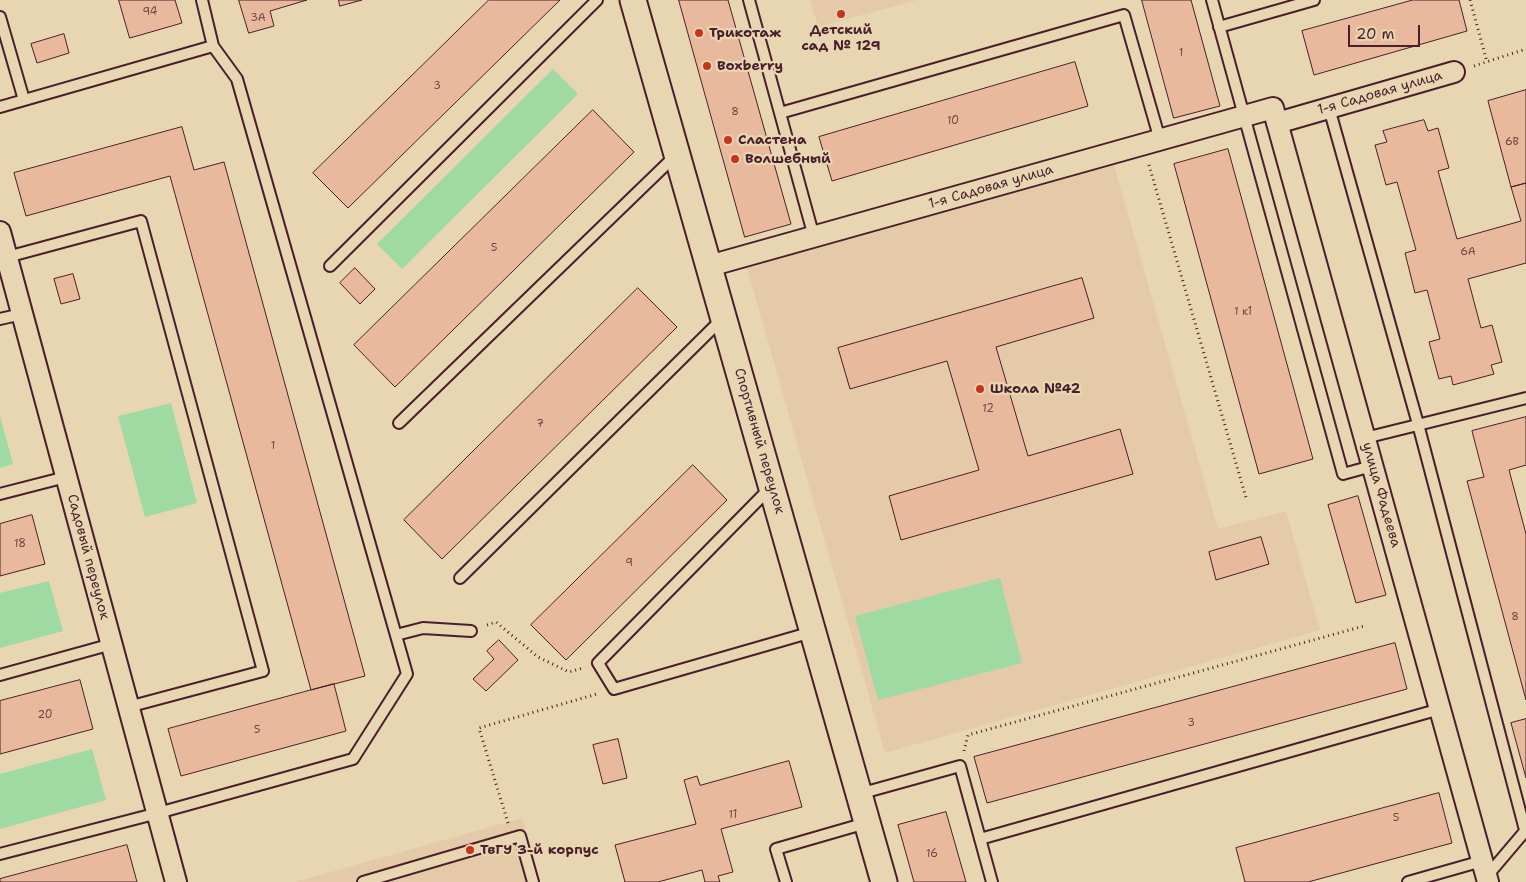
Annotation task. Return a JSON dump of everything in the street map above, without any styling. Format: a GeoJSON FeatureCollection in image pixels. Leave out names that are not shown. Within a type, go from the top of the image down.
{"type":"FeatureCollection","features":[{"type":"Feature","properties":{"kind":"street","name":"Спортивный переулок"},"geometry":{"type":"LineString","coordinates":[[633,0],[884,882]]}},
{"type":"Feature","properties":{"kind":"street","name":"1-я Садовая улица"},"geometry":{"type":"LineString","coordinates":[[709,266],[1244,116],[1275,115],[1329,108],[1454,72]]}},
{"type":"Feature","properties":{"kind":"street","name":"улица Фадеева"},"geometry":{"type":"LineString","coordinates":[[1275,115],[1485,873]]}},
{"type":"Feature","properties":{"kind":"street","name":"Садовый переулок"},"geometry":{"type":"LineString","coordinates":[[0,232],[176,882]]}},
{"type":"Feature","properties":{"kind":"lane"},"geometry":{"type":"LineString","coordinates":[[0,854],[353,759],[407,674],[238,79],[213,46],[202,0]]}},
{"type":"Feature","properties":{"kind":"lane"},"geometry":{"type":"LineString","coordinates":[[330,266],[597,0]]}},
{"type":"Feature","properties":{"kind":"lane"},"geometry":{"type":"LineString","coordinates":[[749,0],[814,237]]}},
{"type":"Feature","properties":{"kind":"lane"},"geometry":{"type":"LineString","coordinates":[[1212,0],[1343,474],[1372,466]]}},
{"type":"Feature","properties":{"kind":"lane"},"geometry":{"type":"LineString","coordinates":[[1219,27],[1314,0]]}},
{"type":"Feature","properties":{"kind":"lane"},"geometry":{"type":"LineString","coordinates":[[780,113],[1124,15],[1151,142]]}},
{"type":"Feature","properties":{"kind":"lane"},"geometry":{"type":"LineString","coordinates":[[0,16],[24,100]]}},
{"type":"Feature","properties":{"kind":"lane"},"geometry":{"type":"LineString","coordinates":[[0,107],[213,46]]}},
{"type":"Feature","properties":{"kind":"lane"},"geometry":{"type":"LineString","coordinates":[[1329,108],[1418,424],[1526,830],[1485,873],[1408,882]]}},
{"type":"Feature","properties":{"kind":"lane"},"geometry":{"type":"LineString","coordinates":[[399,423],[677,154]]}},
{"type":"Feature","properties":{"kind":"lane"},"geometry":{"type":"LineString","coordinates":[[7,257],[141,221],[263,671],[128,706]]}},
{"type":"Feature","properties":{"kind":"lane"},"geometry":{"type":"LineString","coordinates":[[0,320],[22,314]]}},
{"type":"Feature","properties":{"kind":"lane"},"geometry":{"type":"LineString","coordinates":[[460,578],[724,317]]}},
{"type":"Feature","properties":{"kind":"lane"},"geometry":{"type":"LineString","coordinates":[[1365,438],[1526,398]]}},
{"type":"Feature","properties":{"kind":"lane"},"geometry":{"type":"LineString","coordinates":[[0,494],[66,477]]}},
{"type":"Feature","properties":{"kind":"lane"},"geometry":{"type":"LineString","coordinates":[[772,486],[598,663],[614,689],[813,632]]}},
{"type":"Feature","properties":{"kind":"lane"},"geometry":{"type":"LineString","coordinates":[[396,635],[423,628],[471,631]]}},
{"type":"Feature","properties":{"kind":"lane"},"geometry":{"type":"LineString","coordinates":[[0,675],[112,644]]}},
{"type":"Feature","properties":{"kind":"lane"},"geometry":{"type":"LineString","coordinates":[[980,839],[1440,709]]}},
{"type":"Feature","properties":{"kind":"lane"},"geometry":{"type":"LineString","coordinates":[[859,794],[960,766],[992,882]]}},
{"type":"Feature","properties":{"kind":"lane"},"geometry":{"type":"LineString","coordinates":[[786,882],[776,849],[867,822]]}},
{"type":"Feature","properties":{"kind":"lane"},"geometry":{"type":"LineString","coordinates":[[363,882],[520,836],[533,882]]}},
{"type":"Feature","properties":{"kind":"path"},"geometry":{"type":"LineString","coordinates":[[1470,0],[1487,62],[1526,49]]}},
{"type":"Feature","properties":{"kind":"path"},"geometry":{"type":"LineString","coordinates":[[1151,142],[1247,501]]}},
{"type":"Feature","properties":{"kind":"path"},"geometry":{"type":"LineString","coordinates":[[471,631],[496,622],[538,658],[569,672],[598,663]]}},
{"type":"Feature","properties":{"kind":"path"},"geometry":{"type":"LineString","coordinates":[[960,766],[968,736],[1364,626]]}},
{"type":"Feature","properties":{"kind":"path"},"geometry":{"type":"LineString","coordinates":[[512,838],[479,728],[614,689]]}},
{"type":"Feature","properties":{"kind":"shaded area","name":"Детский сад № 129"},"geometry":{"type":"Polygon","coordinates":[[[810,0],[918,0],[818,27],[810,0]]]}},
{"type":"Feature","properties":{"kind":"shaded area","name":"Школа №42"},"geometry":{"type":"Polygon","coordinates":[[[1114,165],[1218,529],[1286,511],[1320,630],[885,753],[747,268],[1114,165]]]}},
{"type":"Feature","properties":{"kind":"shaded area","name":"ТвГУ 3-й корпус"},"geometry":{"type":"Polygon","coordinates":[[[522,818],[540,882],[295,882],[522,818]]]}},
{"type":"Feature","properties":{"kind":"green space"},"geometry":{"type":"Polygon","coordinates":[[[553,69],[578,94],[402,269],[377,244],[553,69]]]}},
{"type":"Feature","properties":{"kind":"green space"},"geometry":{"type":"Polygon","coordinates":[[[171,403],[197,503],[145,517],[118,416],[171,403]]]}},
{"type":"Feature","properties":{"kind":"green space"},"geometry":{"type":"Polygon","coordinates":[[[0,416],[13,464],[0,468],[0,416]]]}},
{"type":"Feature","properties":{"kind":"green space"},"geometry":{"type":"Polygon","coordinates":[[[1000,578],[1022,663],[878,700],[855,616],[1000,578]]]}},
{"type":"Feature","properties":{"kind":"green space"},"geometry":{"type":"Polygon","coordinates":[[[49,581],[63,631],[0,648],[0,593],[49,581]]]}},
{"type":"Feature","properties":{"kind":"green space"},"geometry":{"type":"Polygon","coordinates":[[[92,749],[106,800],[0,829],[0,774],[92,749]]]}},
{"type":"Feature","properties":{"kind":"building"},"geometry":{"type":"Polygon","coordinates":[[[119,0],[175,0],[182,23],[130,38],[119,0]]]}},
{"type":"Feature","properties":{"kind":"building"},"geometry":{"type":"Polygon","coordinates":[[[239,0],[307,0],[270,11],[274,26],[249,33],[239,0]]]}},
{"type":"Feature","properties":{"kind":"building"},"geometry":{"type":"Polygon","coordinates":[[[339,0],[362,0],[340,6],[339,0]]]}},
{"type":"Feature","properties":{"kind":"building"},"geometry":{"type":"Polygon","coordinates":[[[489,0],[560,0],[348,208],[313,173],[489,0]]]}},
{"type":"Feature","properties":{"kind":"building"},"geometry":{"type":"Polygon","coordinates":[[[679,0],[728,0],[791,224],[745,237],[679,0]]]}},
{"type":"Feature","properties":{"kind":"building"},"geometry":{"type":"Polygon","coordinates":[[[1142,0],[1191,0],[1220,106],[1174,118],[1142,0]]]}},
{"type":"Feature","properties":{"kind":"building"},"geometry":{"type":"Polygon","coordinates":[[[1413,0],[1459,0],[1467,31],[1314,75],[1302,31],[1413,0]]]}},
{"type":"Feature","properties":{"kind":"building"},"geometry":{"type":"Polygon","coordinates":[[[64,34],[69,53],[37,63],[31,44],[64,34]]]}},
{"type":"Feature","properties":{"kind":"building"},"geometry":{"type":"Polygon","coordinates":[[[1075,62],[1088,106],[832,181],[819,137],[1075,62]]]}},
{"type":"Feature","properties":{"kind":"building"},"geometry":{"type":"Polygon","coordinates":[[[1526,90],[1526,183],[1511,187],[1488,101],[1526,90]]]}},
{"type":"Feature","properties":{"kind":"building"},"geometry":{"type":"Polygon","coordinates":[[[593,110],[634,152],[395,387],[354,345],[593,110]]]}},
{"type":"Feature","properties":{"kind":"building"},"geometry":{"type":"Polygon","coordinates":[[[1424,120],[1428,131],[1438,128],[1449,168],[1438,171],[1457,239],[1521,221],[1511,187],[1526,183],[1526,263],[1468,279],[1481,328],[1492,325],[1502,362],[1491,365],[1494,374],[1453,385],[1451,376],[1439,379],[1429,342],[1440,339],[1427,290],[1415,293],[1405,253],[1416,250],[1397,182],[1386,185],[1375,145],[1387,142],[1383,131],[1424,120]]]}},
{"type":"Feature","properties":{"kind":"building"},"geometry":{"type":"Polygon","coordinates":[[[182,127],[194,170],[224,162],[365,676],[311,690],[170,176],[26,216],[14,173],[182,127]]]}},
{"type":"Feature","properties":{"kind":"building"},"geometry":{"type":"Polygon","coordinates":[[[1228,149],[1313,459],[1259,474],[1174,164],[1228,149]]]}},
{"type":"Feature","properties":{"kind":"building"},"geometry":{"type":"Polygon","coordinates":[[[355,268],[375,289],[360,304],[340,283],[355,268]]]}},
{"type":"Feature","properties":{"kind":"building"},"geometry":{"type":"Polygon","coordinates":[[[73,274],[80,299],[61,304],[54,279],[73,274]]]}},
{"type":"Feature","properties":{"kind":"building"},"geometry":{"type":"Polygon","coordinates":[[[1082,278],[1094,318],[996,347],[1028,456],[1120,429],[1133,474],[901,540],[889,496],[979,470],[947,361],[850,389],[838,348],[1082,278]]]}},
{"type":"Feature","properties":{"kind":"building"},"geometry":{"type":"Polygon","coordinates":[[[638,288],[677,327],[442,559],[404,520],[638,288]]]}},
{"type":"Feature","properties":{"kind":"building"},"geometry":{"type":"Polygon","coordinates":[[[1526,417],[1526,465],[1509,470],[1526,534],[1526,700],[1467,481],[1484,477],[1472,431],[1526,417]]]}},
{"type":"Feature","properties":{"kind":"building"},"geometry":{"type":"Polygon","coordinates":[[[693,465],[727,500],[566,660],[531,625],[693,465]]]}},
{"type":"Feature","properties":{"kind":"building"},"geometry":{"type":"Polygon","coordinates":[[[1358,496],[1386,595],[1356,603],[1328,505],[1358,496]]]}},
{"type":"Feature","properties":{"kind":"building"},"geometry":{"type":"Polygon","coordinates":[[[32,515],[45,564],[0,576],[0,524],[32,515]]]}},
{"type":"Feature","properties":{"kind":"building"},"geometry":{"type":"Polygon","coordinates":[[[1261,537],[1269,564],[1216,580],[1209,552],[1261,537]]]}},
{"type":"Feature","properties":{"kind":"building"},"geometry":{"type":"Polygon","coordinates":[[[499,640],[518,660],[486,691],[473,679],[494,659],[487,651],[499,640]]]}},
{"type":"Feature","properties":{"kind":"building"},"geometry":{"type":"Polygon","coordinates":[[[1395,643],[1407,689],[987,803],[974,757],[1395,643]]]}},
{"type":"Feature","properties":{"kind":"building"},"geometry":{"type":"Polygon","coordinates":[[[80,680],[93,729],[0,754],[0,701],[80,680]]]}},
{"type":"Feature","properties":{"kind":"building"},"geometry":{"type":"Polygon","coordinates":[[[334,684],[346,731],[181,776],[168,729],[334,684]]]}},
{"type":"Feature","properties":{"kind":"building"},"geometry":{"type":"Polygon","coordinates":[[[1526,719],[1526,778],[1511,723],[1526,719]]]}},
{"type":"Feature","properties":{"kind":"building"},"geometry":{"type":"Polygon","coordinates":[[[618,739],[627,778],[603,784],[593,745],[618,739]]]}},
{"type":"Feature","properties":{"kind":"building"},"geometry":{"type":"Polygon","coordinates":[[[789,761],[802,807],[721,829],[733,872],[718,876],[720,882],[705,882],[702,870],[658,882],[625,882],[615,845],[696,824],[684,780],[697,776],[700,785],[789,761]]]}},
{"type":"Feature","properties":{"kind":"building"},"geometry":{"type":"Polygon","coordinates":[[[1439,793],[1452,843],[1308,882],[1245,882],[1236,848],[1439,793]]]}},
{"type":"Feature","properties":{"kind":"building"},"geometry":{"type":"Polygon","coordinates":[[[946,812],[966,882],[914,882],[898,825],[946,812]]]}},
{"type":"Feature","properties":{"kind":"building"},"geometry":{"type":"Polygon","coordinates":[[[127,845],[137,882],[0,882],[0,879],[127,845]]]}},
{"type":"Feature","properties":{"kind":"place","name":"Детский сад № 129"},"geometry":{"type":"Point","coordinates":[841,14]}},
{"type":"Feature","properties":{"kind":"place","name":"Трикотаж"},"geometry":{"type":"Point","coordinates":[699,33]}},
{"type":"Feature","properties":{"kind":"place","name":"Boxberry"},"geometry":{"type":"Point","coordinates":[707,66]}},
{"type":"Feature","properties":{"kind":"place","name":"Сластена"},"geometry":{"type":"Point","coordinates":[728,140]}},
{"type":"Feature","properties":{"kind":"place","name":"Волшебный"},"geometry":{"type":"Point","coordinates":[735,159]}},
{"type":"Feature","properties":{"kind":"place","name":"Школа №42"},"geometry":{"type":"Point","coordinates":[980,389]}},
{"type":"Feature","properties":{"kind":"place","name":"ТвГУ 3-й корпус"},"geometry":{"type":"Point","coordinates":[470,850]}}]}
